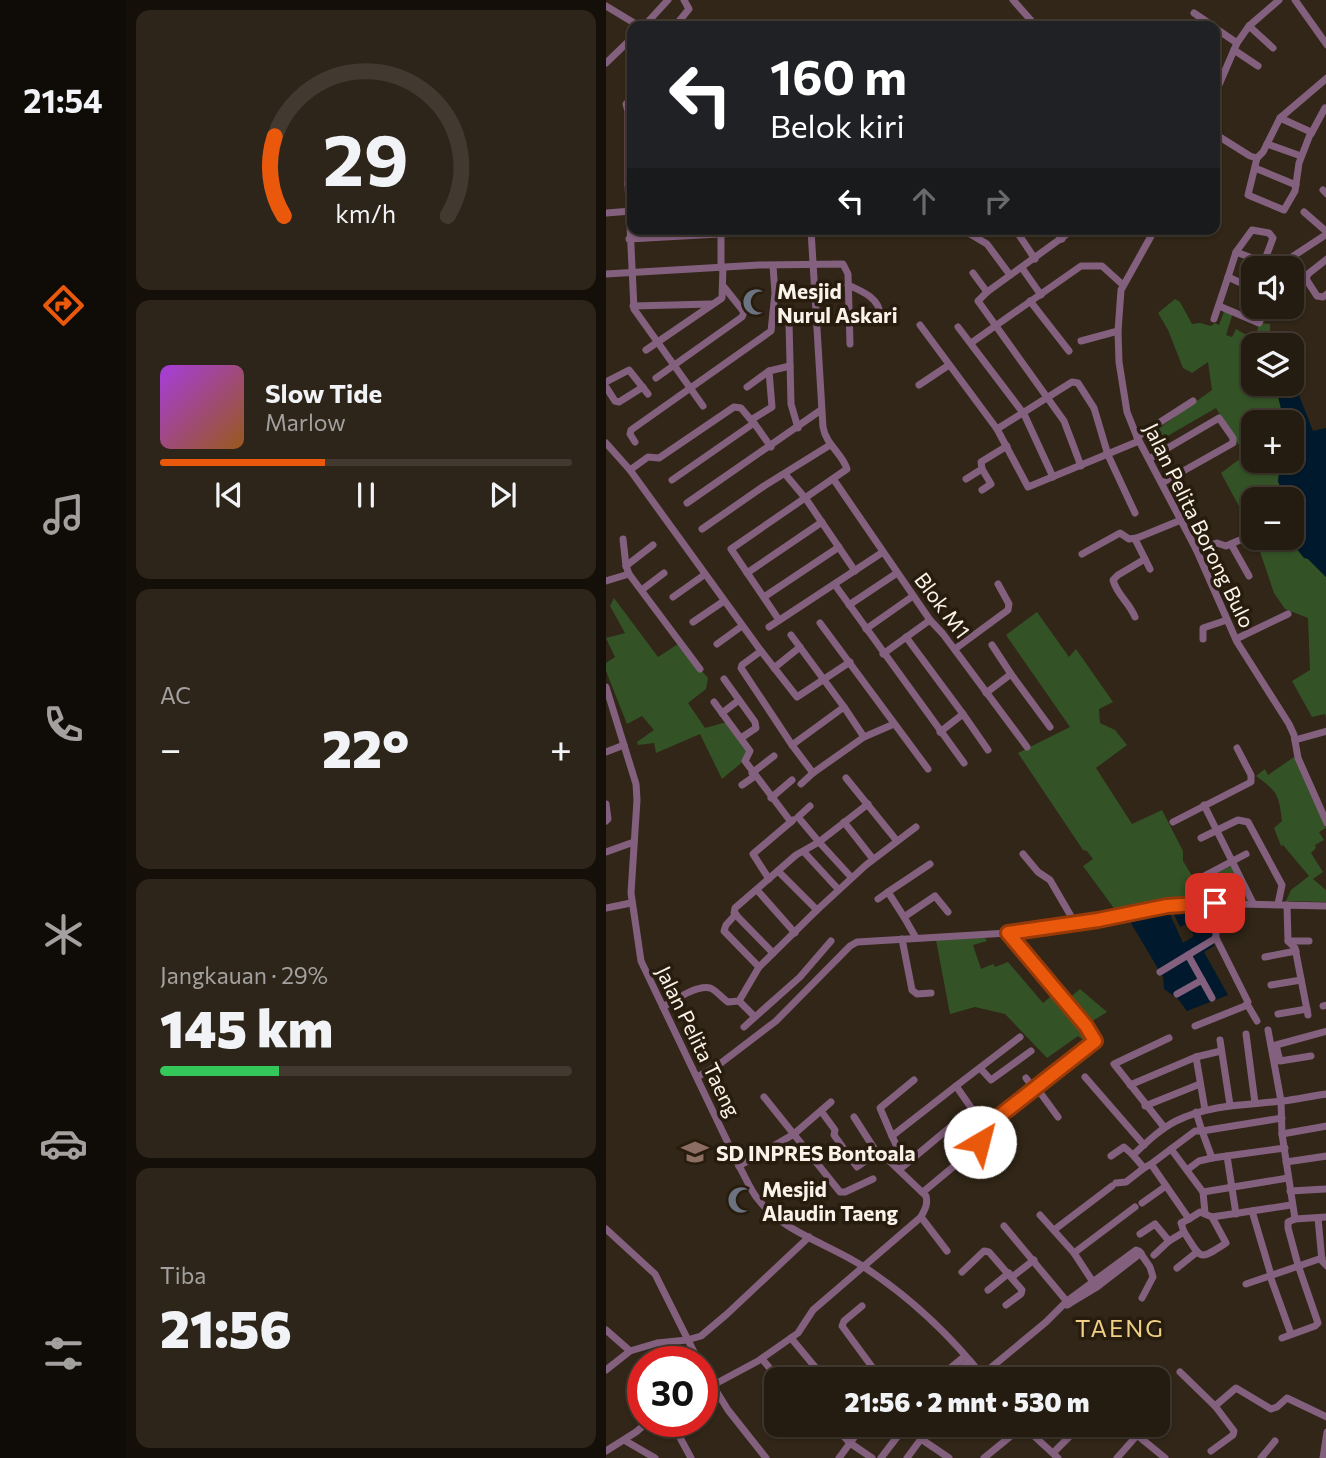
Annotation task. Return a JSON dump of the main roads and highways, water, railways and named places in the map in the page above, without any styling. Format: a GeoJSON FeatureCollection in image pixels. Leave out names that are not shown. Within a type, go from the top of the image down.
{"type":"FeatureCollection","features":[{"type":"Feature","properties":{"kind":"water"},"geometry":{"type":"Polygon","coordinates":[[[1278,396],[1299,396],[1313,431],[1326,428],[1326,577],[1298,550],[1304,550],[1304,487],[1280,487],[1278,481],[1279,473],[1304,473],[1304,410],[1281,410],[1278,396]]]}},
{"type":"Feature","properties":{"kind":"water"},"geometry":{"type":"Polygon","coordinates":[[[1208,906],[1212,908],[1214,946],[1204,952],[1228,995],[1187,1011],[1178,999],[1164,989],[1163,977],[1128,918],[1168,910],[1183,943],[1194,936],[1188,923],[1180,927],[1172,910],[1208,906]]]}},
{"type":"Feature","properties":{"kind":"place","name":"Mesjid Nurul Askari"},"geometry":{"type":"Point","coordinates":[756,302]}},
{"type":"Feature","properties":{"kind":"place","name":"SD INPRES Bontoala"},"geometry":{"type":"Point","coordinates":[695,1152]}},
{"type":"Feature","properties":{"kind":"place","name":"Mesjid Alaudin Taeng"},"geometry":{"type":"Point","coordinates":[741,1200]}},
{"type":"Feature","properties":{"kind":"district","name":"TAENG"},"geometry":{"type":"Point","coordinates":[1120,1327]}}]}
